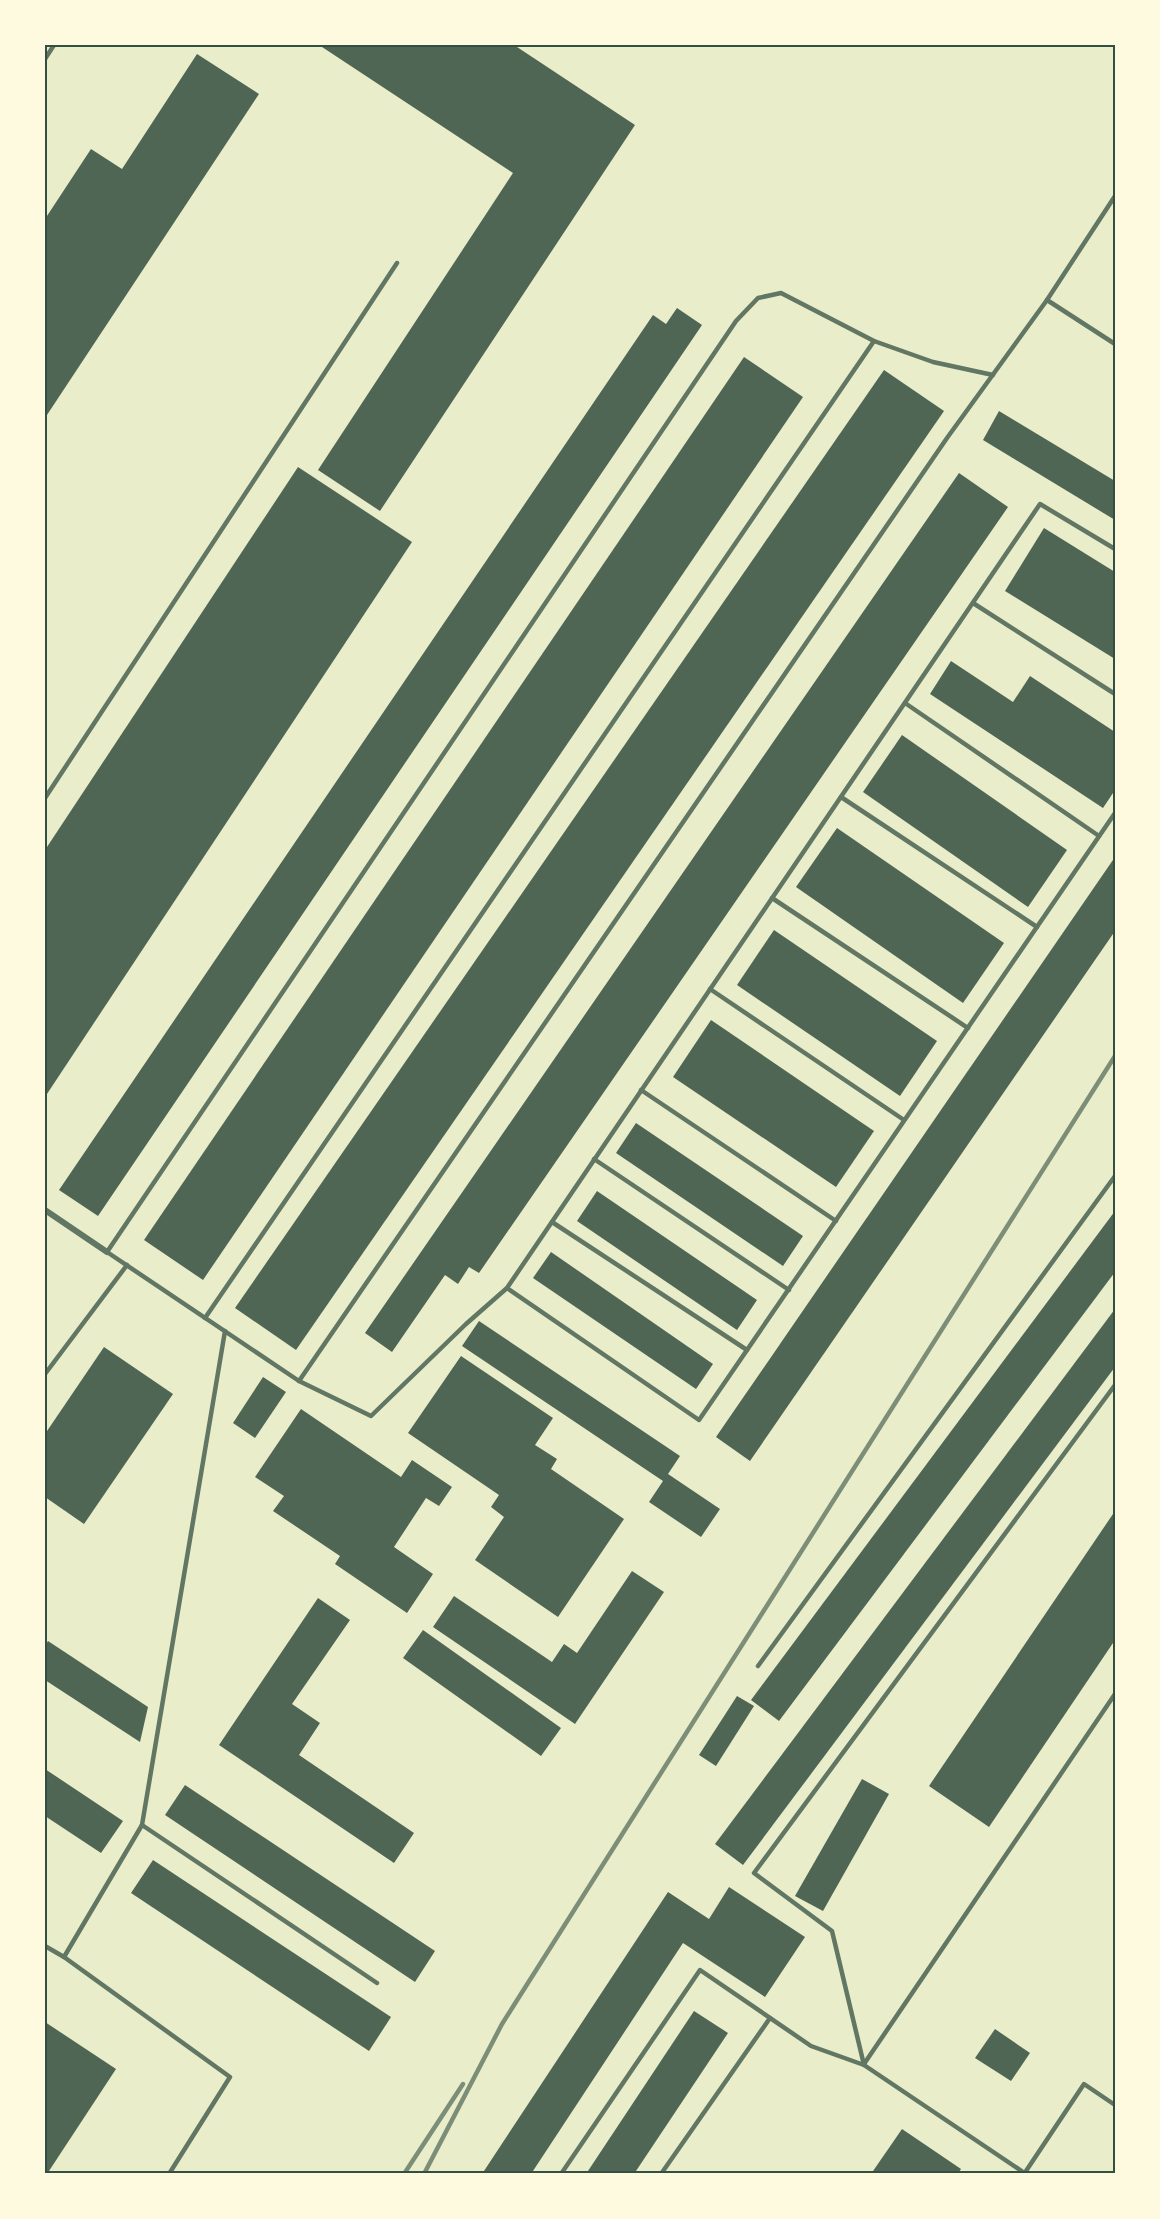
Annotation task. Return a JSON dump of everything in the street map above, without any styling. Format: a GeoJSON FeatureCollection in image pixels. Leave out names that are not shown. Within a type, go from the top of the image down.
{"type":"FeatureCollection","features":[{"type":"Feature","properties":{"kind":"street"},"geometry":{"type":"LineString","coordinates":[[45,1210],[107,1252]]}},
{"type":"Feature","properties":{"kind":"lane"},"geometry":{"type":"LineString","coordinates":[[45,59],[54,45]]}},
{"type":"Feature","properties":{"kind":"lane"},"geometry":{"type":"LineString","coordinates":[[299,1381],[947,438],[1047,300],[1115,196]]}},
{"type":"Feature","properties":{"kind":"lane"},"geometry":{"type":"LineString","coordinates":[[45,798],[398,263]]}},
{"type":"Feature","properties":{"kind":"lane"},"geometry":{"type":"LineString","coordinates":[[993,375],[933,362],[874,341],[781,293],[758,298],[736,321],[107,1252],[299,1381],[371,1416],[466,1324],[507,1288],[1040,504],[1115,549]]}},
{"type":"Feature","properties":{"kind":"lane"},"geometry":{"type":"LineString","coordinates":[[1047,300],[1115,344]]}},
{"type":"Feature","properties":{"kind":"lane"},"geometry":{"type":"LineString","coordinates":[[205,1318],[874,341]]}},
{"type":"Feature","properties":{"kind":"lane"},"geometry":{"type":"LineString","coordinates":[[973,603],[1115,694]]}},
{"type":"Feature","properties":{"kind":"lane"},"geometry":{"type":"LineString","coordinates":[[904,703],[1099,836]]}},
{"type":"Feature","properties":{"kind":"lane"},"geometry":{"type":"LineString","coordinates":[[841,797],[1037,927]]}},
{"type":"Feature","properties":{"kind":"lane"},"geometry":{"type":"LineString","coordinates":[[507,1288],[699,1420],[1115,813]]}},
{"type":"Feature","properties":{"kind":"lane"},"geometry":{"type":"LineString","coordinates":[[772,898],[968,1028]]}},
{"type":"Feature","properties":{"kind":"lane"},"geometry":{"type":"LineString","coordinates":[[710,989],[904,1120]]}},
{"type":"Feature","properties":{"kind":"lane"},"geometry":{"type":"LineString","coordinates":[[641,1090],[836,1221]]}},
{"type":"Feature","properties":{"kind":"lane"},"geometry":{"type":"LineString","coordinates":[[594,1160],[789,1290]]}},
{"type":"Feature","properties":{"kind":"lane"},"geometry":{"type":"LineString","coordinates":[[758,1666],[1115,1176]]}},
{"type":"Feature","properties":{"kind":"lane"},"geometry":{"type":"LineString","coordinates":[[552,1222],[747,1350]]}},
{"type":"Feature","properties":{"kind":"lane"},"geometry":{"type":"LineString","coordinates":[[45,1374],[127,1265]]}},
{"type":"Feature","properties":{"kind":"lane"},"geometry":{"type":"LineString","coordinates":[[64,1957],[142,1826],[225,1331]]}},
{"type":"Feature","properties":{"kind":"lane"},"geometry":{"type":"LineString","coordinates":[[864,2065],[832,1931],[754,1873],[1115,1385]]}},
{"type":"Feature","properties":{"kind":"lane"},"geometry":{"type":"LineString","coordinates":[[864,2065],[1115,1694]]}},
{"type":"Feature","properties":{"kind":"lane"},"geometry":{"type":"LineString","coordinates":[[142,1826],[376,1983]]}},
{"type":"Feature","properties":{"kind":"lane"},"geometry":{"type":"LineString","coordinates":[[45,1946],[64,1957],[230,2077],[169,2174]]}},
{"type":"Feature","properties":{"kind":"lane"},"geometry":{"type":"LineString","coordinates":[[561,2174],[700,1970],[811,2046],[864,2065],[1025,2174],[1084,2084],[1115,2105]]}},
{"type":"Feature","properties":{"kind":"lane"},"geometry":{"type":"LineString","coordinates":[[661,2174],[770,2018]]}},
{"type":"Feature","properties":{"kind":"building"},"geometry":{"type":"Polygon","coordinates":[[[319,45],[514,45],[635,125],[380,511],[318,470],[513,173],[319,45]]]}},
{"type":"Feature","properties":{"kind":"building"},"geometry":{"type":"Polygon","coordinates":[[[197,54],[259,94],[45,418],[45,219],[91,149],[122,169],[197,54]]]}},
{"type":"Feature","properties":{"kind":"building"},"geometry":{"type":"Polygon","coordinates":[[[677,308],[702,325],[98,1216],[59,1190],[653,315],[666,324],[677,308]]]}},
{"type":"Feature","properties":{"kind":"building"},"geometry":{"type":"Polygon","coordinates":[[[744,357],[803,397],[203,1280],[144,1240],[744,357]]]}},
{"type":"Feature","properties":{"kind":"building"},"geometry":{"type":"Polygon","coordinates":[[[884,370],[944,411],[296,1350],[235,1308],[884,370]]]}},
{"type":"Feature","properties":{"kind":"building"},"geometry":{"type":"Polygon","coordinates":[[[999,411],[1115,481],[1115,520],[983,440],[999,411]]]}},
{"type":"Feature","properties":{"kind":"building"},"geometry":{"type":"Polygon","coordinates":[[[298,467],[412,542],[45,1097],[45,850],[298,467]]]}},
{"type":"Feature","properties":{"kind":"building"},"geometry":{"type":"Polygon","coordinates":[[[959,473],[1008,507],[479,1273],[469,1267],[458,1284],[445,1275],[392,1352],[365,1333],[959,473]]]}},
{"type":"Feature","properties":{"kind":"building"},"geometry":{"type":"Polygon","coordinates":[[[1044,528],[1115,572],[1115,659],[1005,591],[1044,528]]]}},
{"type":"Feature","properties":{"kind":"building"},"geometry":{"type":"Polygon","coordinates":[[[951,661],[1013,702],[1030,676],[1115,732],[1115,790],[1103,808],[930,694],[951,661]]]}},
{"type":"Feature","properties":{"kind":"building"},"geometry":{"type":"Polygon","coordinates":[[[902,735],[1067,850],[1028,907],[863,792],[902,735]]]}},
{"type":"Feature","properties":{"kind":"building"},"geometry":{"type":"Polygon","coordinates":[[[837,828],[1004,943],[963,1003],[796,887],[837,828]]]}},
{"type":"Feature","properties":{"kind":"building"},"geometry":{"type":"Polygon","coordinates":[[[1115,857],[1115,931],[750,1461],[716,1437],[1115,857]]]}},
{"type":"Feature","properties":{"kind":"building"},"geometry":{"type":"Polygon","coordinates":[[[774,930],[937,1041],[900,1096],[737,985],[774,930]]]}},
{"type":"Feature","properties":{"kind":"building"},"geometry":{"type":"Polygon","coordinates":[[[711,1020],[874,1131],[836,1187],[673,1077],[711,1020]]]}},
{"type":"Feature","properties":{"kind":"building"},"geometry":{"type":"Polygon","coordinates":[[[636,1123],[803,1236],[783,1266],[616,1153],[636,1123]]]}},
{"type":"Feature","properties":{"kind":"building"},"geometry":{"type":"Polygon","coordinates":[[[597,1191],[757,1300],[737,1330],[577,1221],[597,1191]]]}},
{"type":"Feature","properties":{"kind":"building"},"geometry":{"type":"Polygon","coordinates":[[[1115,1211],[1115,1272],[779,1721],[751,1700],[1115,1211]]]}},
{"type":"Feature","properties":{"kind":"building"},"geometry":{"type":"Polygon","coordinates":[[[551,1252],[713,1364],[696,1389],[533,1278],[551,1252]]]}},
{"type":"Feature","properties":{"kind":"building"},"geometry":{"type":"Polygon","coordinates":[[[1115,1309],[1115,1367],[743,1865],[715,1844],[1115,1309]]]}},
{"type":"Feature","properties":{"kind":"building"},"geometry":{"type":"Polygon","coordinates":[[[479,1321],[680,1456],[668,1474],[720,1509],[701,1537],[649,1502],[663,1481],[462,1346],[479,1321]]]}},
{"type":"Feature","properties":{"kind":"building"},"geometry":{"type":"Polygon","coordinates":[[[104,1347],[173,1394],[84,1524],[45,1497],[45,1434],[104,1347]]]}},
{"type":"Feature","properties":{"kind":"building"},"geometry":{"type":"Polygon","coordinates":[[[461,1356],[553,1418],[535,1445],[557,1459],[551,1469],[624,1519],[558,1617],[475,1560],[504,1517],[491,1507],[499,1495],[408,1433],[461,1356]]]}},
{"type":"Feature","properties":{"kind":"building"},"geometry":{"type":"Polygon","coordinates":[[[263,1377],[286,1392],[255,1438],[233,1423],[263,1377]]]}},
{"type":"Feature","properties":{"kind":"building"},"geometry":{"type":"Polygon","coordinates":[[[301,1409],[401,1477],[412,1460],[452,1487],[439,1506],[426,1498],[394,1547],[433,1574],[407,1613],[335,1564],[340,1556],[273,1511],[284,1496],[255,1477],[301,1409]]]}},
{"type":"Feature","properties":{"kind":"building"},"geometry":{"type":"Polygon","coordinates":[[[1115,1511],[1115,1640],[989,1827],[929,1786],[1115,1511]]]}},
{"type":"Feature","properties":{"kind":"building"},"geometry":{"type":"Polygon","coordinates":[[[632,1571],[664,1592],[575,1724],[433,1627],[454,1596],[552,1662],[564,1644],[577,1653],[632,1571]]]}},
{"type":"Feature","properties":{"kind":"building"},"geometry":{"type":"Polygon","coordinates":[[[318,1598],[350,1620],[292,1704],[320,1723],[299,1755],[414,1833],[394,1863],[219,1745],[318,1598]]]}},
{"type":"Feature","properties":{"kind":"building"},"geometry":{"type":"Polygon","coordinates":[[[423,1630],[561,1728],[541,1756],[403,1658],[423,1630]]]}},
{"type":"Feature","properties":{"kind":"building"},"geometry":{"type":"Polygon","coordinates":[[[48,1641],[148,1707],[140,1742],[45,1680],[45,1646],[48,1641]]]}},
{"type":"Feature","properties":{"kind":"building"},"geometry":{"type":"Polygon","coordinates":[[[737,1696],[754,1706],[716,1766],[699,1755],[737,1696]]]}},
{"type":"Feature","properties":{"kind":"building"},"geometry":{"type":"Polygon","coordinates":[[[45,1769],[123,1821],[101,1853],[45,1816],[45,1769]]]}},
{"type":"Feature","properties":{"kind":"building"},"geometry":{"type":"Polygon","coordinates":[[[862,1779],[889,1794],[823,1911],[795,1896],[862,1779]]]}},
{"type":"Feature","properties":{"kind":"building"},"geometry":{"type":"Polygon","coordinates":[[[185,1785],[435,1951],[415,1982],[165,1815],[185,1785]]]}},
{"type":"Feature","properties":{"kind":"building"},"geometry":{"type":"Polygon","coordinates":[[[153,1860],[391,2017],[369,2051],[131,1893],[153,1860]]]}},
{"type":"Feature","properties":{"kind":"building"},"geometry":{"type":"Polygon","coordinates":[[[729,1887],[805,1937],[765,1997],[683,1943],[531,2174],[482,2174],[668,1892],[709,1919],[729,1887]]]}},
{"type":"Feature","properties":{"kind":"building"},"geometry":{"type":"Polygon","coordinates":[[[694,2011],[728,2033],[634,2174],[586,2174],[694,2011]]]}},
{"type":"Feature","properties":{"kind":"building"},"geometry":{"type":"Polygon","coordinates":[[[45,2022],[116,2069],[47,2174],[45,2174],[45,2022]]]}},
{"type":"Feature","properties":{"kind":"building"},"geometry":{"type":"Polygon","coordinates":[[[995,2029],[1030,2053],[1011,2081],[975,2058],[995,2029]]]}},
{"type":"Feature","properties":{"kind":"building"},"geometry":{"type":"Polygon","coordinates":[[[902,2129],[961,2169],[958,2174],[871,2174],[902,2129]]]}},
{"type":"Feature","properties":{"kind":"railway"},"geometry":{"type":"LineString","coordinates":[[424,2174],[502,2024],[1115,1056]]}},
{"type":"Feature","properties":{"kind":"railway"},"geometry":{"type":"LineString","coordinates":[[404,2174],[463,2084]]}}]}
